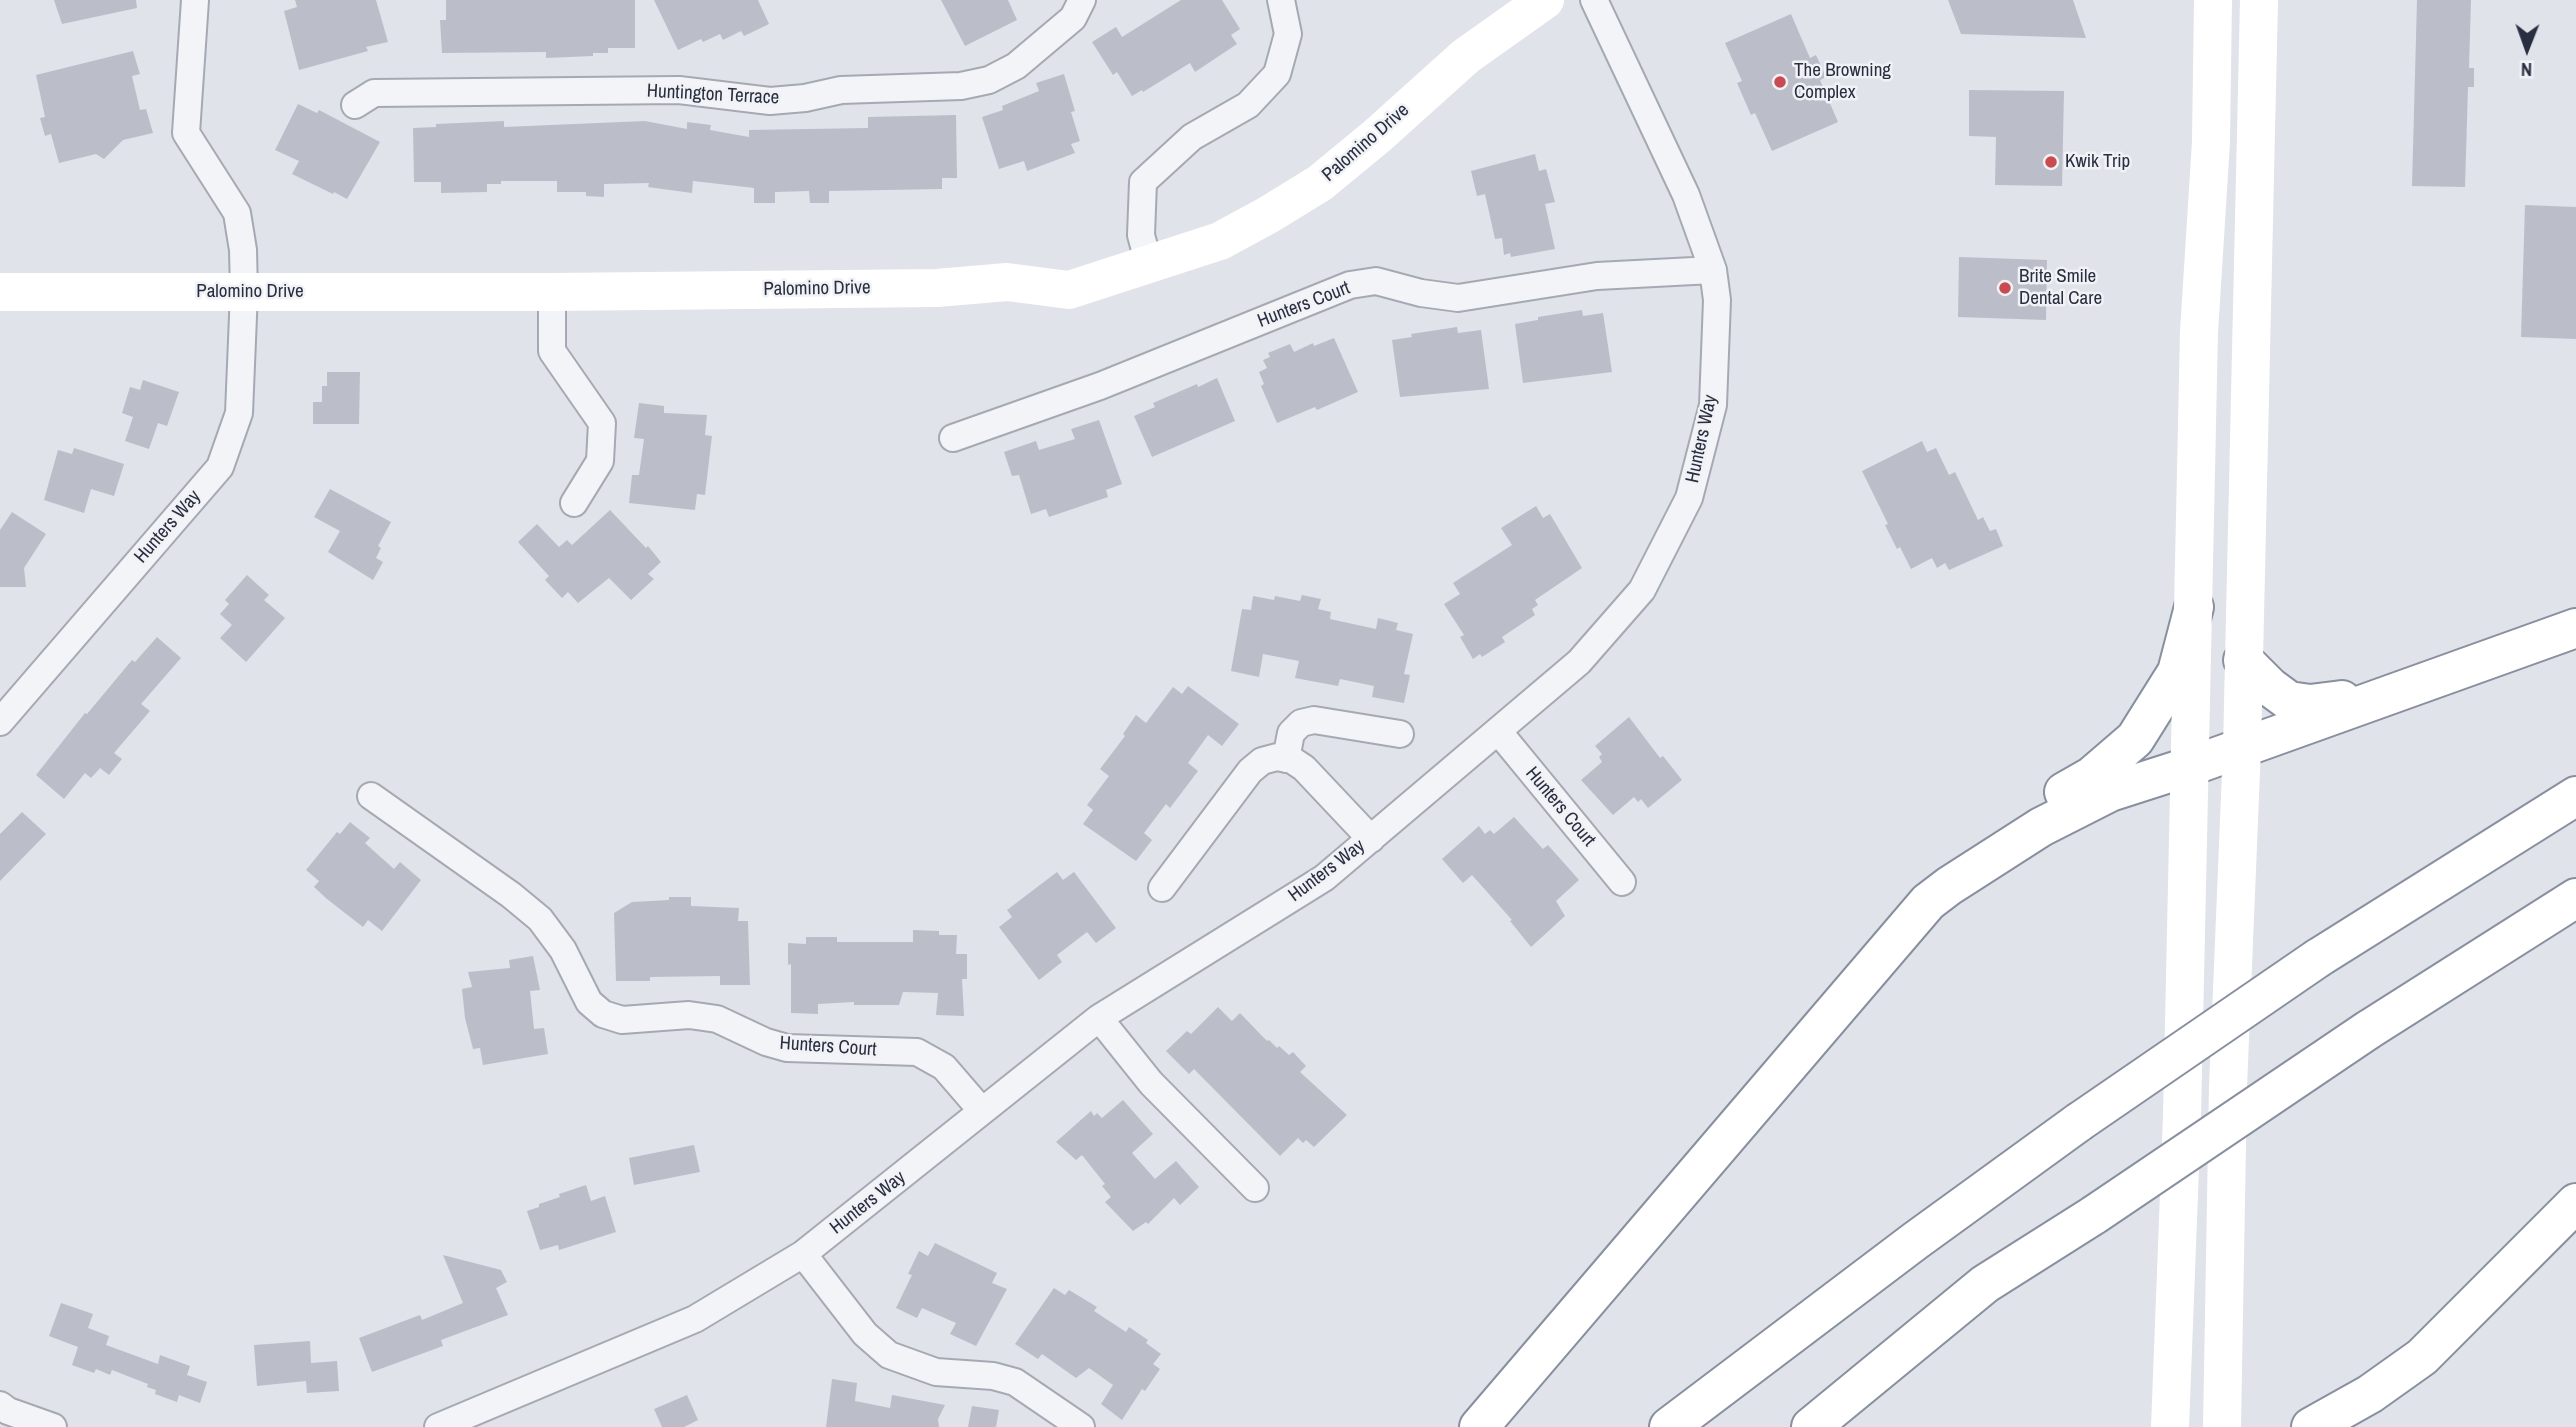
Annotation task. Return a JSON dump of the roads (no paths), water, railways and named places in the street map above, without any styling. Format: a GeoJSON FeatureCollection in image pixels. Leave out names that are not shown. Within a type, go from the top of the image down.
{"type":"FeatureCollection","features":[{"type":"Feature","properties":{"kind":"main road","name":"Palomino Drive"},"geometry":{"type":"LineString","coordinates":[[0,292],[552,292],[937,288],[1007,282],[1069,289],[1220,241],[1268,215],[1320,183],[1466,56],[1545,0]]}},
{"type":"Feature","properties":{"kind":"main road"},"geometry":{"type":"LineString","coordinates":[[2170,1427],[2177,1283],[2191,766],[2199,332],[2211,142],[2213,0]]}},
{"type":"Feature","properties":{"kind":"main road"},"geometry":{"type":"LineString","coordinates":[[2222,1427],[2228,1087],[2242,748],[2259,0]]}},
{"type":"Feature","properties":{"kind":"main road"},"geometry":{"type":"LineString","coordinates":[[1949,886],[1987,842],[2051,799],[2092,776],[2135,739],[2177,672],[2194,607]]}},
{"type":"Feature","properties":{"kind":"main road"},"geometry":{"type":"LineString","coordinates":[[1479,1427],[1928,902],[1949,886],[2042,827],[2110,792],[2191,766],[2576,628]]}},
{"type":"Feature","properties":{"kind":"main road"},"geometry":{"type":"LineString","coordinates":[[2243,660],[2270,687],[2289,701],[2310,704],[2333,702],[2395,683],[2459,670]]}},
{"type":"Feature","properties":{"kind":"main road"},"geometry":{"type":"LineString","coordinates":[[1669,1427],[1915,1241],[2080,1122],[2318,958],[2576,796]]}},
{"type":"Feature","properties":{"kind":"main road"},"geometry":{"type":"LineString","coordinates":[[1811,1427],[1985,1284],[2094,1215],[2368,1030],[2576,898]]}},
{"type":"Feature","properties":{"kind":"main road"},"geometry":{"type":"LineString","coordinates":[[2311,1427],[2370,1394],[2421,1357],[2576,1203]]}},
{"type":"Feature","properties":{"kind":"main road"},"geometry":{"type":"LineString","coordinates":[[2367,1427],[2415,1385],[2421,1357]]}},
{"type":"Feature","properties":{"kind":"street","name":"Hunters Way"},"geometry":{"type":"LineString","coordinates":[[0,722],[220,467],[239,413],[244,292],[243,250],[237,213],[186,133],[195,0]]}},
{"type":"Feature","properties":{"kind":"street","name":"Huntington Terrace"},"geometry":{"type":"LineString","coordinates":[[355,104],[374,93],[679,90],[770,101],[805,98],[841,90],[961,86],[989,80],[1016,66],[1073,18],[1082,0]]}},
{"type":"Feature","properties":{"kind":"street"},"geometry":{"type":"LineString","coordinates":[[1149,265],[1141,235],[1143,182],[1192,137],[1248,105],[1277,74],[1288,34],[1281,0]]}},
{"type":"Feature","properties":{"kind":"street","name":"Hunters Way"},"geometry":{"type":"LineString","coordinates":[[438,1427],[481,1419],[695,1319],[803,1254],[1099,1018],[1324,878],[1579,662],[1642,590],[1689,498],[1713,405],[1717,300],[1713,271],[1677,173],[1594,0]]}},
{"type":"Feature","properties":{"kind":"street","name":"Hunters Court"},"geometry":{"type":"LineString","coordinates":[[953,438],[1100,386],[1350,285],[1376,281],[1421,293],[1458,298],[1597,276],[1713,271]]}},
{"type":"Feature","properties":{"kind":"street"},"geometry":{"type":"LineString","coordinates":[[552,292],[552,351],[602,422],[600,461],[574,503]]}},
{"type":"Feature","properties":{"kind":"street"},"geometry":{"type":"LineString","coordinates":[[1286,759],[1292,733],[1301,723],[1314,720],[1399,734]]}},
{"type":"Feature","properties":{"kind":"street","name":"Hunters Court"},"geometry":{"type":"LineString","coordinates":[[1498,731],[1622,882]]}},
{"type":"Feature","properties":{"kind":"street"},"geometry":{"type":"LineString","coordinates":[[1162,888],[1250,771],[1262,761],[1277,757],[1292,760],[1304,768],[1371,839]]}},
{"type":"Feature","properties":{"kind":"street","name":"Hunters Court"},"geometry":{"type":"LineString","coordinates":[[371,796],[511,895],[540,919],[563,950],[589,1002],[603,1014],[622,1020],[689,1015],[717,1019],[766,1042],[787,1048],[917,1052],[944,1067],[982,1111]]}},
{"type":"Feature","properties":{"kind":"street"},"geometry":{"type":"LineString","coordinates":[[1099,1018],[1151,1083],[1255,1188]]}},
{"type":"Feature","properties":{"kind":"street"},"geometry":{"type":"LineString","coordinates":[[803,1254],[865,1335],[889,1354],[936,1372],[993,1376],[1015,1382],[1081,1427]]}},
{"type":"Feature","properties":{"kind":"street"},"geometry":{"type":"LineString","coordinates":[[0,1405],[8,1411],[53,1427]]}},
{"type":"Feature","properties":{"kind":"place","name":"The Browning Complex"},"geometry":{"type":"Point","coordinates":[1780,82]}},
{"type":"Feature","properties":{"kind":"place","name":"Kwik Trip"},"geometry":{"type":"Point","coordinates":[2051,162]}},
{"type":"Feature","properties":{"kind":"place","name":"Brite Smile Dental Care"},"geometry":{"type":"Point","coordinates":[2005,288]}}]}
